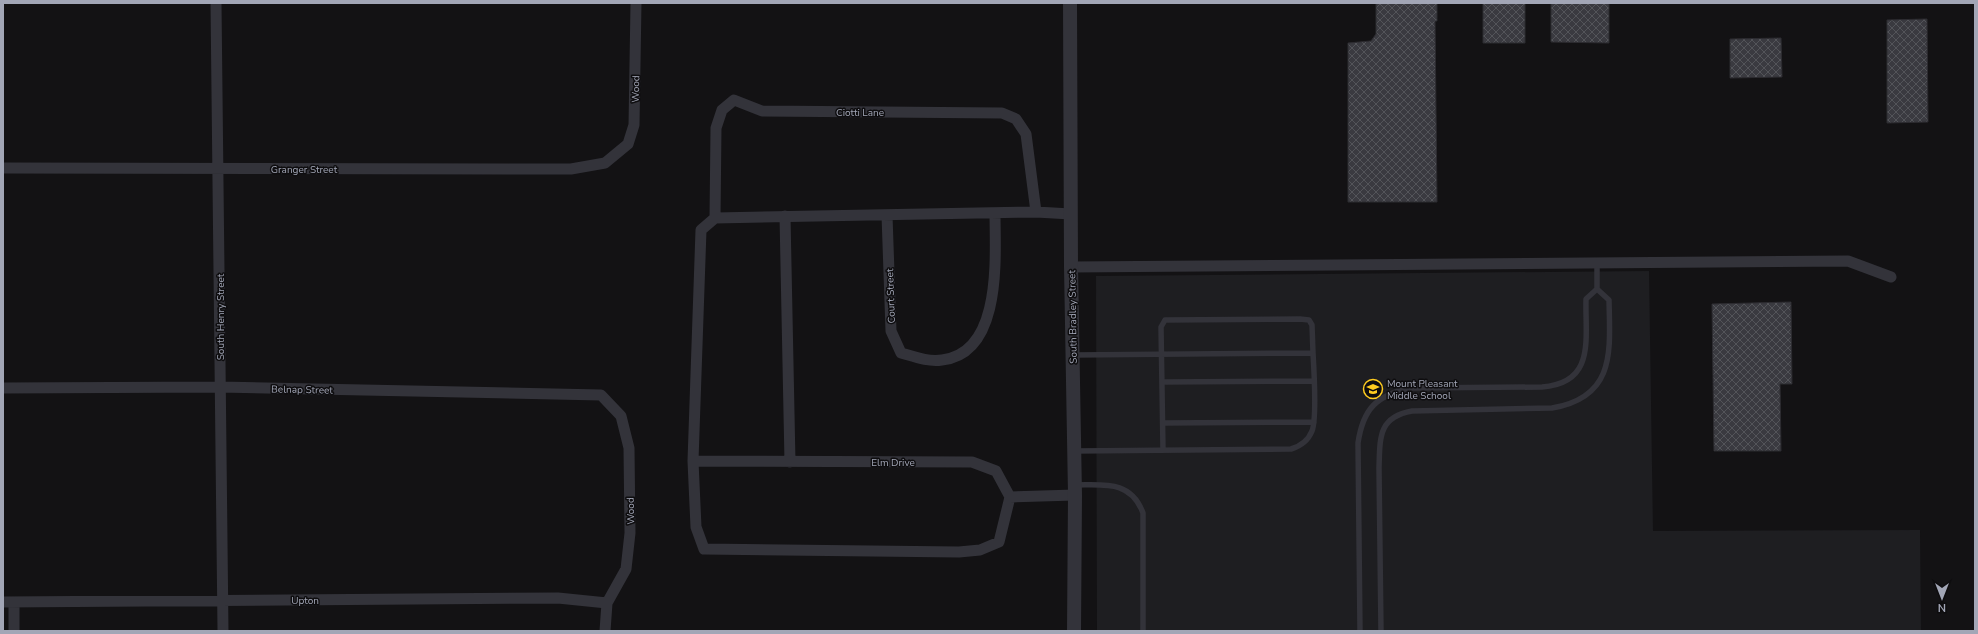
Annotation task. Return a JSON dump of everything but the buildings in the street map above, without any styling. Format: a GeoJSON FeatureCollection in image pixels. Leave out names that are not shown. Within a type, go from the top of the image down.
{"type":"FeatureCollection","features":[{"type":"Feature","properties":{"kind":"street","name":"South Henry Street"},"geometry":{"type":"LineString","coordinates":[[216,3],[223,631]]}},
{"type":"Feature","properties":{"kind":"street","name":"Wood"},"geometry":{"type":"LineString","coordinates":[[605,163],[628,144],[634,125],[636,3]]}},
{"type":"Feature","properties":{"kind":"street","name":"South Bradley Street"},"geometry":{"type":"LineString","coordinates":[[1070,3],[1071,267],[1075,490],[1074,631]]}},
{"type":"Feature","properties":{"kind":"street","name":"Ciotti Lane"},"geometry":{"type":"LineString","coordinates":[[715,218],[716,128],[722,110],[734,100],[762,111],[1002,113],[1016,119],[1026,134],[1036,212]]}},
{"type":"Feature","properties":{"kind":"street","name":"Granger Street"},"geometry":{"type":"LineString","coordinates":[[3,168],[571,169],[605,163]]}},
{"type":"Feature","properties":{"kind":"street"},"geometry":{"type":"LineString","coordinates":[[1071,214],[1036,212],[715,218],[701,230],[694,461],[696,527],[704,550],[959,552],[980,550],[999,542],[1010,497],[1075,490]]}},
{"type":"Feature","properties":{"kind":"street","name":"Court Street"},"geometry":{"type":"LineString","coordinates":[[887,215],[891,331],[901,353],[925,360],[943,360],[962,353],[976,340],[987,322],[995,282],[995,213]]}},
{"type":"Feature","properties":{"kind":"street"},"geometry":{"type":"LineString","coordinates":[[785,216],[790,462]]}},
{"type":"Feature","properties":{"kind":"street"},"geometry":{"type":"LineString","coordinates":[[1071,267],[1848,262],[1891,277]]}},
{"type":"Feature","properties":{"kind":"street","name":"Belnap Street"},"geometry":{"type":"LineString","coordinates":[[3,388],[220,387],[601,395]]}},
{"type":"Feature","properties":{"kind":"street","name":"Wood"},"geometry":{"type":"LineString","coordinates":[[601,395],[621,416],[629,448],[630,533],[626,568],[607,603],[605,631]]}},
{"type":"Feature","properties":{"kind":"street","name":"Elm Drive"},"geometry":{"type":"LineString","coordinates":[[694,461],[972,462],[996,471],[1010,497]]}},
{"type":"Feature","properties":{"kind":"street","name":"Upton"},"geometry":{"type":"LineString","coordinates":[[8,602],[558,598],[607,603]]}},
{"type":"Feature","properties":{"kind":"street"},"geometry":{"type":"LineString","coordinates":[[8,602],[14,631]]}},
{"type":"Feature","properties":{"kind":"lane"},"geometry":{"type":"LineString","coordinates":[[1597,263],[1597,290]]}},
{"type":"Feature","properties":{"kind":"lane"},"geometry":{"type":"LineString","coordinates":[[1360,631],[1358,444],[1365,418],[1372,406],[1392,392],[1410,388],[1542,387],[1567,382],[1578,372],[1585,358],[1586,299],[1597,290]]}},
{"type":"Feature","properties":{"kind":"lane"},"geometry":{"type":"LineString","coordinates":[[1381,631],[1380,456],[1382,432],[1386,425],[1399,413],[1412,410],[1552,408],[1568,405],[1581,399],[1592,390],[1601,379],[1610,352],[1609,300],[1597,290]]}},
{"type":"Feature","properties":{"kind":"lane"},"geometry":{"type":"LineString","coordinates":[[1074,451],[1291,449],[1305,442],[1313,430],[1314,422],[1312,325],[1309,320],[1165,320],[1161,327],[1163,450]]}},
{"type":"Feature","properties":{"kind":"lane"},"geometry":{"type":"LineString","coordinates":[[1072,355],[1313,353]]}},
{"type":"Feature","properties":{"kind":"lane"},"geometry":{"type":"LineString","coordinates":[[1163,382],[1314,381]]}},
{"type":"Feature","properties":{"kind":"lane"},"geometry":{"type":"LineString","coordinates":[[1163,423],[1314,422]]}},
{"type":"Feature","properties":{"kind":"lane"},"geometry":{"type":"LineString","coordinates":[[1075,490],[1122,487],[1130,493],[1140,505],[1143,513],[1143,631]]}},
{"type":"Feature","properties":{"kind":"shaded area","name":"Mount Pleasant Middle School"},"geometry":{"type":"Polygon","coordinates":[[[1649,271],[1653,531],[1920,530],[1921,631],[1097,631],[1096,276],[1649,271]]]}},
{"type":"Feature","properties":{"kind":"place","name":"Mount Pleasant Middle School"},"geometry":{"type":"Point","coordinates":[1373,389]}}]}
